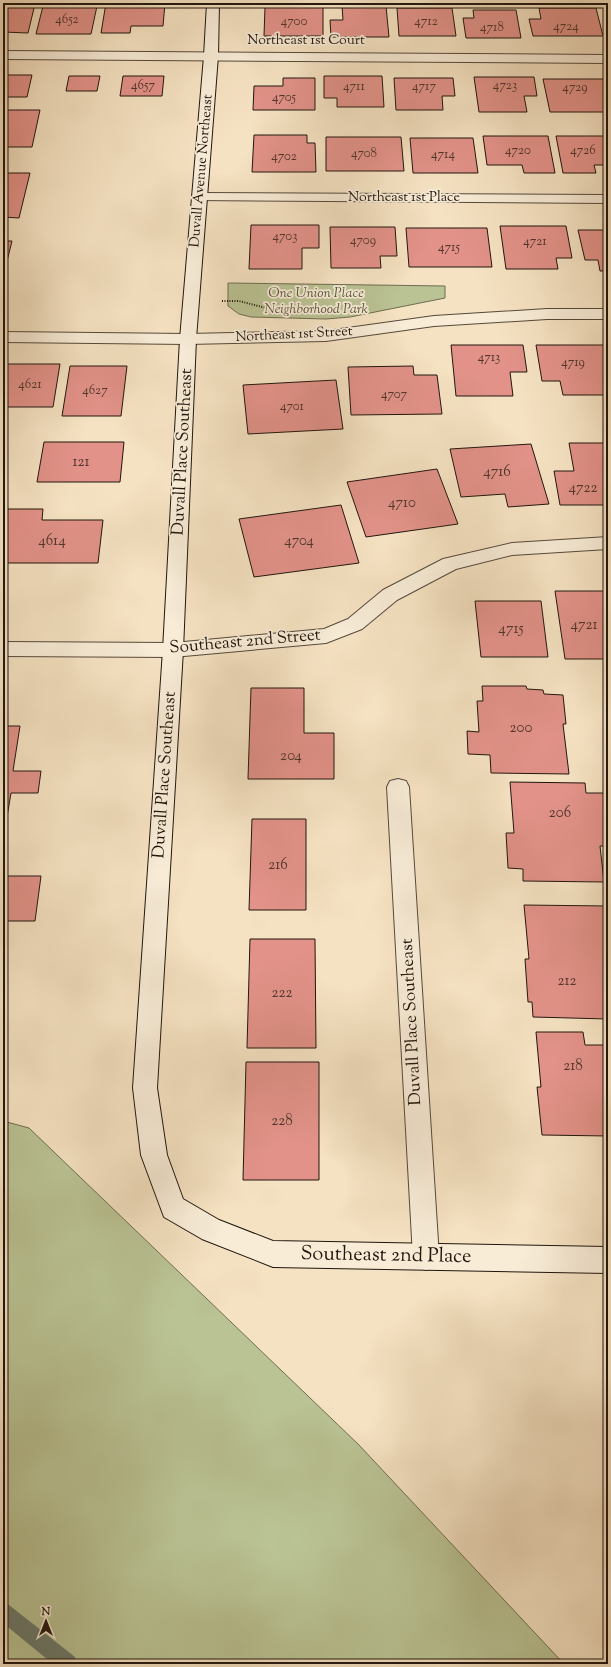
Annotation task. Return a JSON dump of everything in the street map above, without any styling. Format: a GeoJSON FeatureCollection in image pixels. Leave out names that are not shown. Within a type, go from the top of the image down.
{"type":"FeatureCollection","features":[{"type":"Feature","properties":{"kind":"street","name":"Duvall Avenue Northeast"},"geometry":{"type":"LineString","coordinates":[[188,339],[211,56],[213,3]]}},
{"type":"Feature","properties":{"kind":"street","name":"Northeast 1st Court"},"geometry":{"type":"LineString","coordinates":[[3,54],[608,59]]}},
{"type":"Feature","properties":{"kind":"street","name":"Northeast 1st Place"},"geometry":{"type":"LineString","coordinates":[[199,197],[608,198]]}},
{"type":"Feature","properties":{"kind":"street","name":"Northeast 1st Street"},"geometry":{"type":"LineString","coordinates":[[3,337],[188,339],[326,336],[434,321],[547,314],[608,314]]}},
{"type":"Feature","properties":{"kind":"street","name":"Duvall Place Southeast"},"geometry":{"type":"LineString","coordinates":[[173,1208],[154,1155],[146,1088],[173,650],[188,339]]}},
{"type":"Feature","properties":{"kind":"street","name":"Southeast 2nd Street"},"geometry":{"type":"LineString","coordinates":[[3,649],[173,650],[326,636],[355,624],[390,596],[450,564],[512,549],[608,543]]}},
{"type":"Feature","properties":{"kind":"street","name":"Duvall Place Southeast"},"geometry":{"type":"LineString","coordinates":[[398,787],[426,1257]]}},
{"type":"Feature","properties":{"kind":"street","name":"Southeast 2nd Place"},"geometry":{"type":"LineString","coordinates":[[173,1208],[211,1230],[273,1254],[608,1260]]}},
{"type":"Feature","properties":{"kind":"green space","name":"One Union Place Neighborhood Park"},"geometry":{"type":"Polygon","coordinates":[[[228,283],[445,286],[445,298],[350,317],[326,319],[251,317],[239,314],[228,306],[228,283]]]}},
{"type":"Feature","properties":{"kind":"green space"},"geometry":{"type":"Polygon","coordinates":[[[3,1121],[29,1128],[359,1445],[564,1664],[3,1664],[3,1121]]]}},
{"type":"Feature","properties":{"kind":"building"},"geometry":{"type":"Polygon","coordinates":[[[3,3],[35,4],[28,33],[3,32],[3,3]]]}},
{"type":"Feature","properties":{"kind":"building"},"geometry":{"type":"Polygon","coordinates":[[[106,3],[165,3],[163,26],[131,26],[130,33],[101,33],[106,3]]]}},
{"type":"Feature","properties":{"kind":"building"},"geometry":{"type":"Polygon","coordinates":[[[43,6],[97,6],[91,34],[36,34],[43,6]]]}},
{"type":"Feature","properties":{"kind":"building"},"geometry":{"type":"Polygon","coordinates":[[[342,6],[386,6],[389,37],[331,37],[330,20],[343,20],[342,6]]]}},
{"type":"Feature","properties":{"kind":"building"},"geometry":{"type":"Polygon","coordinates":[[[265,7],[323,7],[323,36],[264,36],[265,7]]]}},
{"type":"Feature","properties":{"kind":"building"},"geometry":{"type":"Polygon","coordinates":[[[397,8],[452,8],[456,36],[399,36],[397,8]]]}},
{"type":"Feature","properties":{"kind":"building"},"geometry":{"type":"Polygon","coordinates":[[[539,8],[596,8],[603,36],[533,36],[529,19],[541,19],[539,8]]]}},
{"type":"Feature","properties":{"kind":"building"},"geometry":{"type":"Polygon","coordinates":[[[473,10],[516,10],[521,38],[466,38],[463,18],[474,18],[473,10]]]}},
{"type":"Feature","properties":{"kind":"building"},"geometry":{"type":"Polygon","coordinates":[[[3,75],[32,75],[27,97],[3,97],[3,75]]]}},
{"type":"Feature","properties":{"kind":"building"},"geometry":{"type":"Polygon","coordinates":[[[69,76],[100,76],[97,91],[66,91],[69,76]]]}},
{"type":"Feature","properties":{"kind":"building"},"geometry":{"type":"Polygon","coordinates":[[[123,76],[164,76],[162,96],[120,96],[123,76]]]}},
{"type":"Feature","properties":{"kind":"building"},"geometry":{"type":"Polygon","coordinates":[[[324,76],[382,76],[384,107],[337,107],[337,98],[324,98],[324,76]]]}},
{"type":"Feature","properties":{"kind":"building"},"geometry":{"type":"Polygon","coordinates":[[[474,77],[534,77],[537,96],[524,96],[527,112],[479,112],[474,77]]]}},
{"type":"Feature","properties":{"kind":"building"},"geometry":{"type":"Polygon","coordinates":[[[283,78],[315,78],[315,110],[253,110],[254,86],[283,86],[283,78]]]}},
{"type":"Feature","properties":{"kind":"building"},"geometry":{"type":"Polygon","coordinates":[[[394,78],[453,78],[455,96],[442,96],[443,110],[396,110],[394,78]]]}},
{"type":"Feature","properties":{"kind":"building"},"geometry":{"type":"Polygon","coordinates":[[[543,79],[603,79],[608,98],[608,112],[550,112],[543,79]]]}},
{"type":"Feature","properties":{"kind":"building"},"geometry":{"type":"Polygon","coordinates":[[[3,110],[40,110],[32,147],[3,147],[3,110]]]}},
{"type":"Feature","properties":{"kind":"building"},"geometry":{"type":"Polygon","coordinates":[[[254,135],[307,135],[307,143],[315,143],[316,172],[252,172],[254,135]]]}},
{"type":"Feature","properties":{"kind":"building"},"geometry":{"type":"Polygon","coordinates":[[[483,136],[548,136],[555,173],[524,173],[522,165],[487,165],[483,136]]]}},
{"type":"Feature","properties":{"kind":"building"},"geometry":{"type":"Polygon","coordinates":[[[556,136],[608,136],[608,165],[594,165],[596,173],[563,173],[556,136]]]}},
{"type":"Feature","properties":{"kind":"building"},"geometry":{"type":"Polygon","coordinates":[[[326,137],[401,137],[404,171],[326,171],[326,137]]]}},
{"type":"Feature","properties":{"kind":"building"},"geometry":{"type":"Polygon","coordinates":[[[410,138],[473,138],[478,173],[413,173],[410,138]]]}},
{"type":"Feature","properties":{"kind":"building"},"geometry":{"type":"Polygon","coordinates":[[[3,173],[30,173],[19,218],[3,217],[3,173]]]}},
{"type":"Feature","properties":{"kind":"building"},"geometry":{"type":"Polygon","coordinates":[[[251,225],[319,225],[319,248],[302,248],[302,269],[249,269],[251,225]]]}},
{"type":"Feature","properties":{"kind":"building"},"geometry":{"type":"Polygon","coordinates":[[[500,226],[566,226],[572,258],[556,258],[558,269],[506,269],[500,226]]]}},
{"type":"Feature","properties":{"kind":"building"},"geometry":{"type":"Polygon","coordinates":[[[330,227],[395,227],[397,256],[380,256],[381,268],[331,268],[330,227]]]}},
{"type":"Feature","properties":{"kind":"building"},"geometry":{"type":"Polygon","coordinates":[[[406,228],[487,228],[492,267],[409,267],[406,228]]]}},
{"type":"Feature","properties":{"kind":"building"},"geometry":{"type":"Polygon","coordinates":[[[578,230],[608,230],[608,271],[600,271],[598,260],[585,260],[578,230]]]}},
{"type":"Feature","properties":{"kind":"building"},"geometry":{"type":"Polygon","coordinates":[[[3,241],[12,241],[3,277],[3,241]]]}},
{"type":"Feature","properties":{"kind":"building"},"geometry":{"type":"Polygon","coordinates":[[[451,345],[523,345],[527,372],[510,372],[513,396],[456,396],[451,345]]]}},
{"type":"Feature","properties":{"kind":"building"},"geometry":{"type":"Polygon","coordinates":[[[536,345],[608,345],[608,395],[563,395],[560,381],[542,381],[536,345]]]}},
{"type":"Feature","properties":{"kind":"building"},"geometry":{"type":"Polygon","coordinates":[[[3,364],[60,364],[53,407],[3,407],[3,364]]]}},
{"type":"Feature","properties":{"kind":"building"},"geometry":{"type":"Polygon","coordinates":[[[70,366],[127,366],[121,416],[62,416],[70,366]]]}},
{"type":"Feature","properties":{"kind":"building"},"geometry":{"type":"Polygon","coordinates":[[[413,366],[414,375],[437,375],[442,414],[351,415],[348,367],[413,366]]]}},
{"type":"Feature","properties":{"kind":"building"},"geometry":{"type":"Polygon","coordinates":[[[336,380],[343,429],[248,434],[243,385],[336,380]]]}},
{"type":"Feature","properties":{"kind":"building"},"geometry":{"type":"Polygon","coordinates":[[[44,442],[124,442],[120,482],[37,482],[44,442]]]}},
{"type":"Feature","properties":{"kind":"building"},"geometry":{"type":"Polygon","coordinates":[[[569,443],[608,443],[608,505],[560,505],[554,471],[574,471],[569,443]]]}},
{"type":"Feature","properties":{"kind":"building"},"geometry":{"type":"Polygon","coordinates":[[[531,444],[549,504],[508,507],[505,494],[461,497],[450,449],[531,444]]]}},
{"type":"Feature","properties":{"kind":"building"},"geometry":{"type":"Polygon","coordinates":[[[437,469],[458,524],[366,537],[347,482],[437,469]]]}},
{"type":"Feature","properties":{"kind":"building"},"geometry":{"type":"Polygon","coordinates":[[[341,505],[359,563],[254,577],[239,519],[341,505]]]}},
{"type":"Feature","properties":{"kind":"building"},"geometry":{"type":"Polygon","coordinates":[[[3,509],[43,509],[42,520],[103,520],[98,563],[3,563],[3,509]]]}},
{"type":"Feature","properties":{"kind":"building"},"geometry":{"type":"Polygon","coordinates":[[[555,591],[608,591],[608,659],[565,659],[555,591]]]}},
{"type":"Feature","properties":{"kind":"building"},"geometry":{"type":"Polygon","coordinates":[[[475,601],[541,601],[548,657],[481,657],[475,601]]]}},
{"type":"Feature","properties":{"kind":"building"},"geometry":{"type":"Polygon","coordinates":[[[482,686],[526,686],[527,689],[543,690],[544,694],[563,695],[566,724],[563,724],[569,774],[491,773],[490,755],[468,754],[467,731],[479,732],[477,701],[483,701],[482,686]]]}},
{"type":"Feature","properties":{"kind":"building"},"geometry":{"type":"Polygon","coordinates":[[[251,688],[304,688],[304,733],[334,733],[334,779],[248,779],[251,688]]]}},
{"type":"Feature","properties":{"kind":"building"},"geometry":{"type":"Polygon","coordinates":[[[3,726],[20,726],[13,771],[41,771],[38,793],[11,793],[7,817],[3,817],[3,726]]]}},
{"type":"Feature","properties":{"kind":"building"},"geometry":{"type":"Polygon","coordinates":[[[510,782],[585,783],[586,793],[608,793],[608,846],[600,846],[604,882],[523,881],[523,869],[508,868],[506,833],[514,833],[510,782]]]}},
{"type":"Feature","properties":{"kind":"building"},"geometry":{"type":"Polygon","coordinates":[[[252,819],[306,819],[306,910],[249,910],[252,819]]]}},
{"type":"Feature","properties":{"kind":"building"},"geometry":{"type":"Polygon","coordinates":[[[3,876],[41,876],[35,921],[4,921],[3,930],[3,876]]]}},
{"type":"Feature","properties":{"kind":"building"},"geometry":{"type":"Polygon","coordinates":[[[524,905],[608,906],[608,1019],[533,1017],[532,1002],[528,1002],[525,959],[529,959],[524,905]]]}},
{"type":"Feature","properties":{"kind":"building"},"geometry":{"type":"Polygon","coordinates":[[[250,939],[315,939],[316,1048],[247,1048],[250,939]]]}},
{"type":"Feature","properties":{"kind":"building"},"geometry":{"type":"Polygon","coordinates":[[[536,1032],[583,1032],[585,1045],[608,1045],[608,1136],[542,1135],[537,1087],[541,1087],[536,1032]]]}},
{"type":"Feature","properties":{"kind":"building"},"geometry":{"type":"Polygon","coordinates":[[[246,1062],[319,1062],[319,1180],[243,1180],[246,1062]]]}},
{"type":"Feature","properties":{"kind":"waterway"},"geometry":{"type":"LineString","coordinates":[[3,1611],[68,1664]]}}]}
